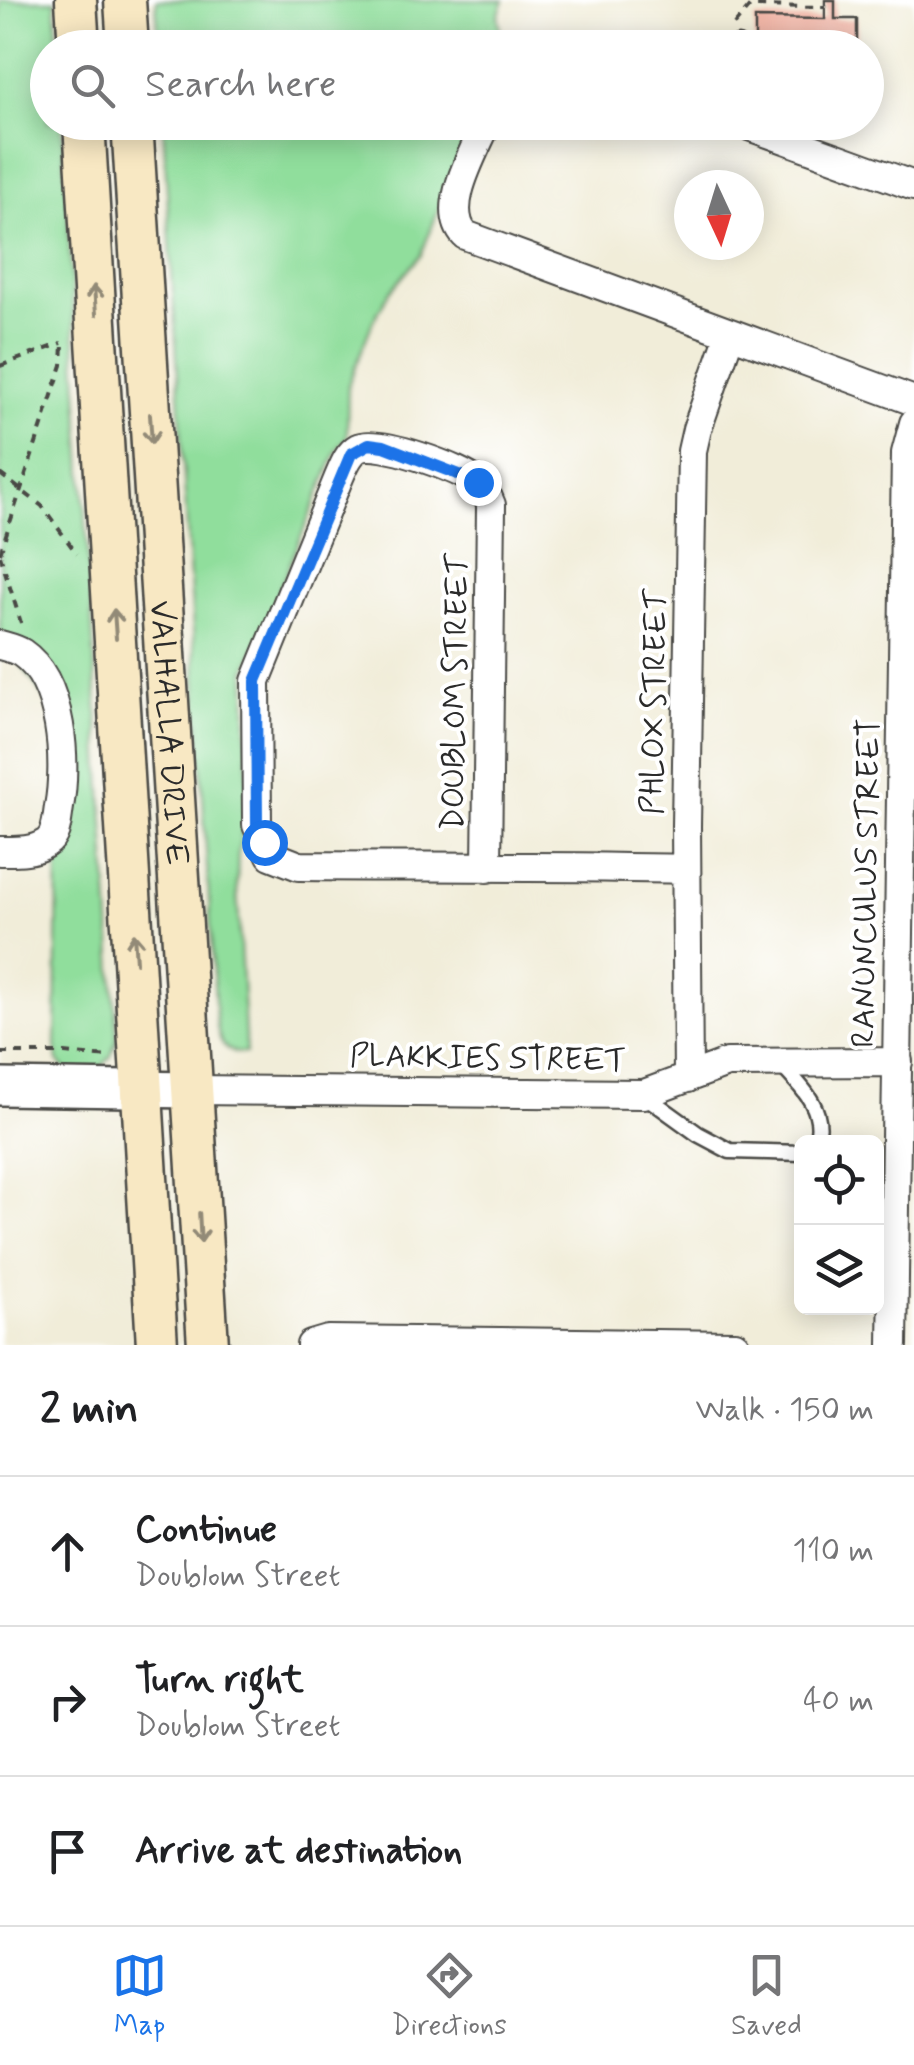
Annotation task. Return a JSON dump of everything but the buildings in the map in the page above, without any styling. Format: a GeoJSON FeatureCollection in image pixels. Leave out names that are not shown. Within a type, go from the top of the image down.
{"type":"FeatureCollection","features":[{"type":"Feature","properties":{"kind":"main road"},"geometry":{"type":"LineString","coordinates":[[76,0],[78,30]]}},
{"type":"Feature","properties":{"kind":"main road"},"geometry":{"type":"LineString","coordinates":[[125,0],[127,30]]}},
{"type":"Feature","properties":{"kind":"main road","name":"VALHALLA DRIVE"},"geometry":{"type":"LineString","coordinates":[[85,140],[157,1345]]}},
{"type":"Feature","properties":{"kind":"main road","name":"VALHALLA DRIVE"},"geometry":{"type":"LineString","coordinates":[[133,140],[208,1345]]}},
{"type":"Feature","properties":{"kind":"street"},"geometry":{"type":"LineString","coordinates":[[480,140],[455,201],[455,221],[465,236],[914,401]]}},
{"type":"Feature","properties":{"kind":"street"},"geometry":{"type":"LineString","coordinates":[[788,140],[914,186]]}},
{"type":"Feature","properties":{"kind":"street","name":"PHLOX STREET"},"geometry":{"type":"LineString","coordinates":[[688,1078],[686,869],[692,451],[730,334]]}},
{"type":"Feature","properties":{"kind":"street","name":"RANUNCULUS STREET"},"geometry":{"type":"LineString","coordinates":[[893,1345],[906,452],[914,422]]}},
{"type":"Feature","properties":{"kind":"street","name":"DOUBLOM STREET"},"geometry":{"type":"LineString","coordinates":[[369,444],[464,475],[478,482],[491,505],[486,868],[299,866],[271,856],[257,825],[256,681],[337,482],[351,454],[369,444]]}},
{"type":"Feature","properties":{"kind":"street"},"geometry":{"type":"LineString","coordinates":[[0,851],[22,851],[46,844],[53,836],[64,743],[40,673],[11,648]]}},
{"type":"Feature","properties":{"kind":"street"},"geometry":{"type":"LineString","coordinates":[[486,868],[686,869]]}},
{"type":"Feature","properties":{"kind":"street","name":"PLAKKIES STREET"},"geometry":{"type":"LineString","coordinates":[[192,1090],[644,1094],[727,1063],[898,1062]]}},
{"type":"Feature","properties":{"kind":"street"},"geometry":{"type":"LineString","coordinates":[[0,1088],[192,1090]]}},
{"type":"Feature","properties":{"kind":"street"},"geometry":{"type":"LineString","coordinates":[[312,1345],[328,1340],[735,1345]]}},
{"type":"Feature","properties":{"kind":"lane"},"geometry":{"type":"LineString","coordinates":[[781,1064],[816,1107],[819,1135]]}},
{"type":"Feature","properties":{"kind":"lane"},"geometry":{"type":"LineString","coordinates":[[644,1094],[698,1134],[730,1151],[794,1153]]}},
{"type":"Feature","properties":{"kind":"path"},"geometry":{"type":"LineString","coordinates":[[740,30],[750,6],[825,8]]}},
{"type":"Feature","properties":{"kind":"path"},"geometry":{"type":"LineString","coordinates":[[0,366],[62,343],[62,365],[0,554],[24,636],[11,648]]}},
{"type":"Feature","properties":{"kind":"path"},"geometry":{"type":"LineString","coordinates":[[0,474],[42,506],[82,561]]}},
{"type":"Feature","properties":{"kind":"path"},"geometry":{"type":"LineString","coordinates":[[0,1053],[117,1058]]}},
{"type":"Feature","properties":{"kind":"green space"},"geometry":{"type":"Polygon","coordinates":[[[0,0],[55,0],[57,30],[30,30],[30,140],[63,140],[117,1040],[110,1058],[93,1075],[68,1072],[58,1061],[56,1047],[58,841],[70,734],[0,634],[0,0]]]}},
{"type":"Feature","properties":{"kind":"green space"},"geometry":{"type":"Polygon","coordinates":[[[156,0],[504,0],[498,16],[501,30],[158,30],[156,0]]]}},
{"type":"Feature","properties":{"kind":"green space"},"geometry":{"type":"Polygon","coordinates":[[[164,140],[465,140],[421,255],[389,293],[373,321],[348,385],[347,436],[337,450],[246,670],[248,803],[238,853],[237,888],[246,1053],[223,1044],[216,1020],[164,140]]]}},
{"type":"Feature","properties":{"kind":"route"},"geometry":{"type":"LineString","coordinates":[[264,842],[257,825],[256,681],[351,454],[369,444],[384,446],[478,482]]}}]}
